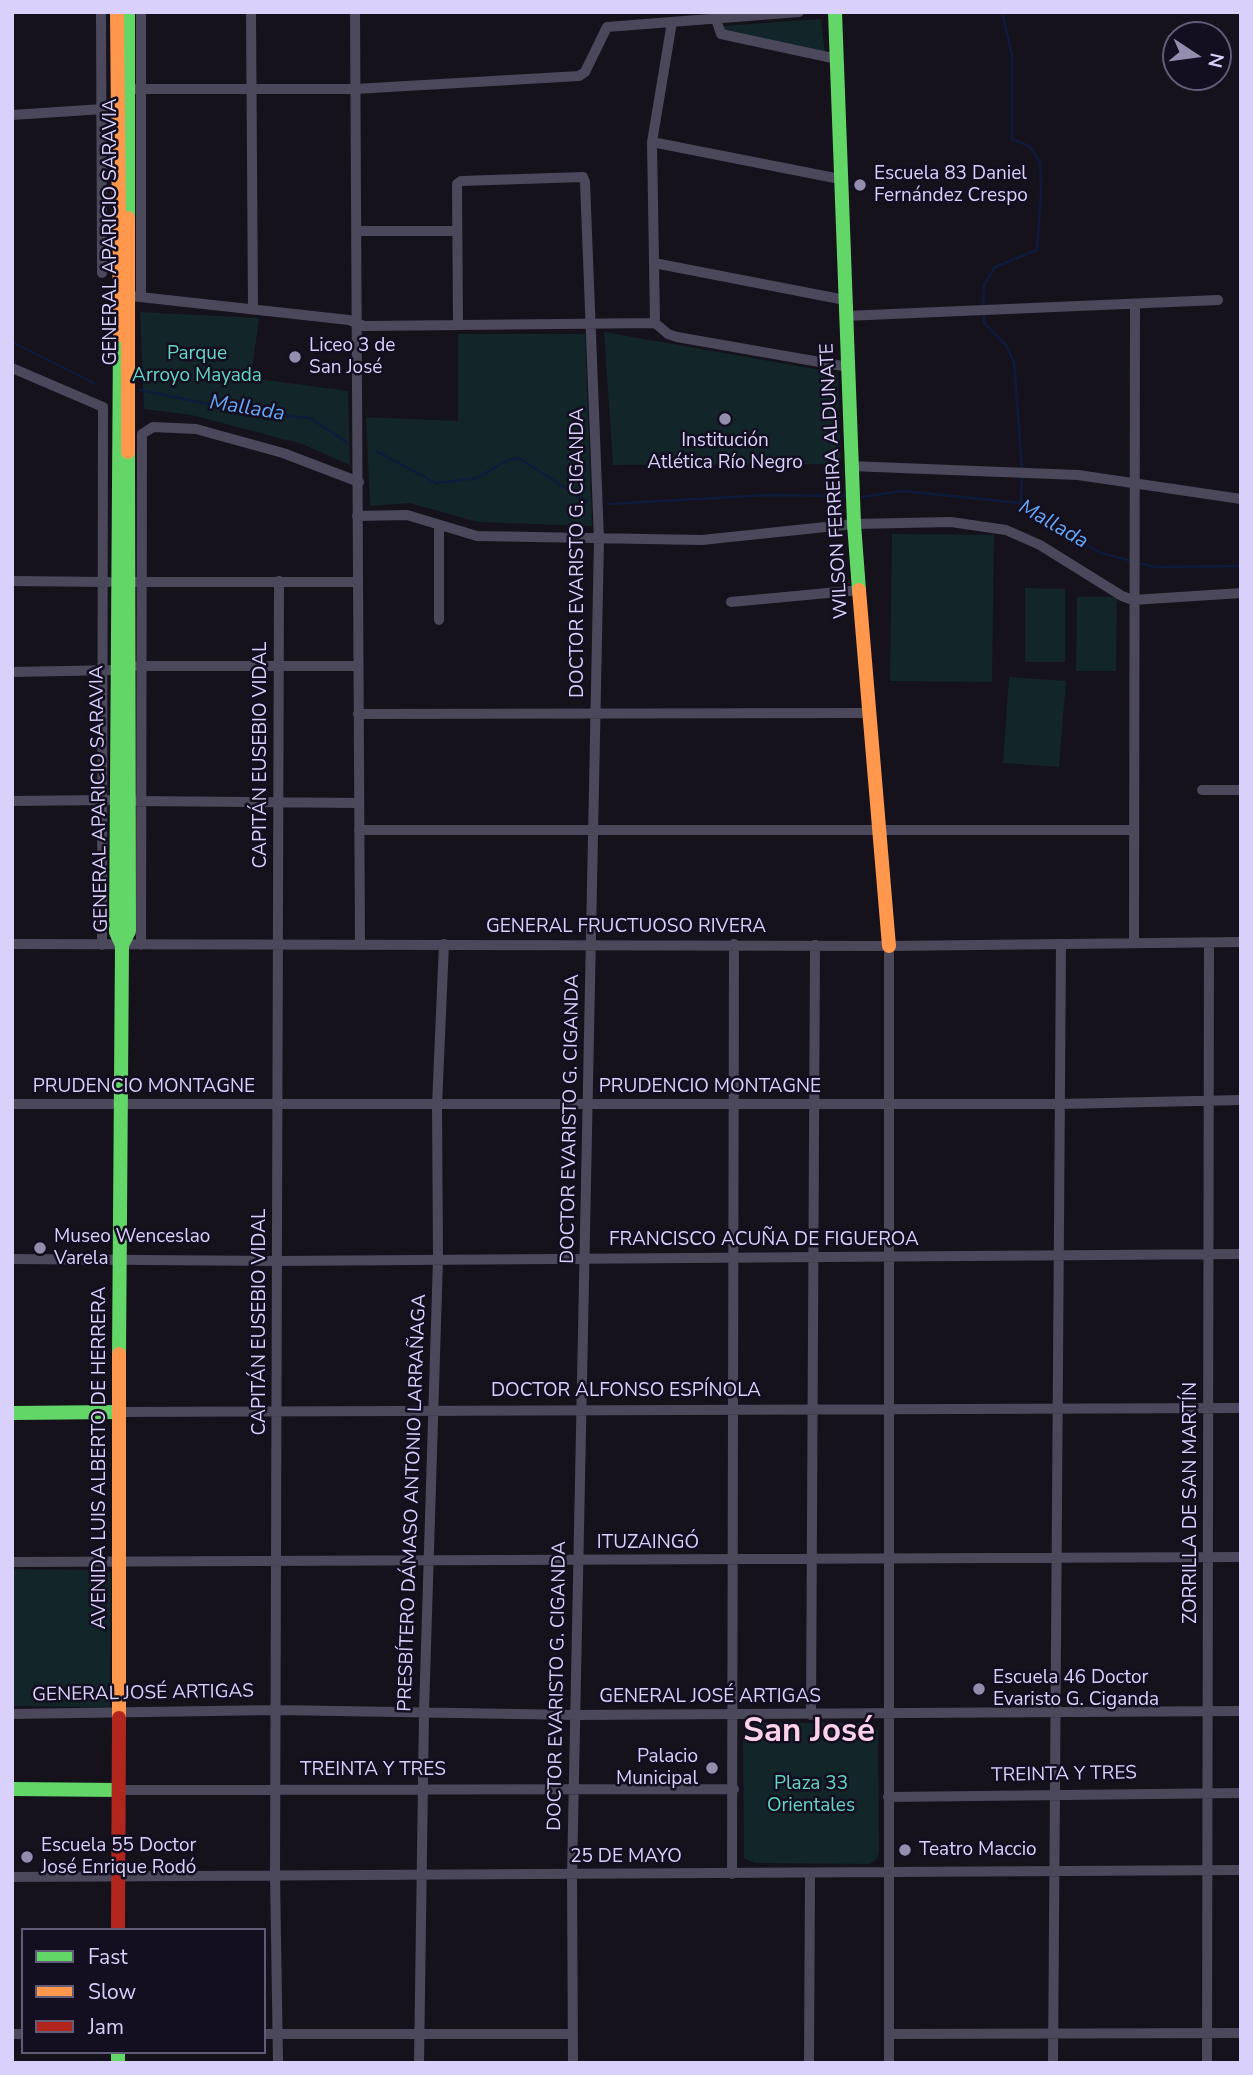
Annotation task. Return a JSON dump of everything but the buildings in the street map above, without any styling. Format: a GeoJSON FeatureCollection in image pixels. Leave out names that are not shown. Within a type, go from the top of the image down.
{"type":"FeatureCollection","features":[{"type":"Feature","properties":{"kind":"main road","name":"GENERAL APARICIO SARAVIA"},"geometry":{"type":"LineString","coordinates":[[117,12],[130,89],[118,108],[130,296]]}},
{"type":"Feature","properties":{"kind":"main road","name":"GENERAL APARICIO SARAVIA"},"geometry":{"type":"LineString","coordinates":[[122,945],[116,932],[129,801],[123,668],[130,582],[128,12]]}},
{"type":"Feature","properties":{"kind":"main road","name":"WILSON FERREIRA ALDUNATE"},"geometry":{"type":"LineString","coordinates":[[835,12],[850,466],[889,946]]}},
{"type":"Feature","properties":{"kind":"main road","name":"AVENIDA LUIS ALBERTO DE HERRERA"},"geometry":{"type":"LineString","coordinates":[[118,1928],[122,945]]}},
{"type":"Feature","properties":{"kind":"main road","name":"DOCTOR ALFONSO ESPÍNOLA"},"geometry":{"type":"LineString","coordinates":[[12,1413],[118,1412]]}},
{"type":"Feature","properties":{"kind":"main road","name":"TREINTA Y TRES"},"geometry":{"type":"LineString","coordinates":[[12,1789],[118,1790]]}},
{"type":"Feature","properties":{"kind":"street","name":"GENERAL APARICIO SARAVIA"},"geometry":{"type":"LineString","coordinates":[[101,12],[102,273]]}},
{"type":"Feature","properties":{"kind":"street","name":"GENERAL APARICIO SARAVIA"},"geometry":{"type":"LineString","coordinates":[[130,89],[141,12]]}},
{"type":"Feature","properties":{"kind":"street"},"geometry":{"type":"LineString","coordinates":[[251,12],[253,309]]}},
{"type":"Feature","properties":{"kind":"street"},"geometry":{"type":"LineString","coordinates":[[355,12],[360,945]]}},
{"type":"Feature","properties":{"kind":"street"},"geometry":{"type":"LineString","coordinates":[[130,89],[355,89],[579,76],[585,72],[607,27],[799,12]]}},
{"type":"Feature","properties":{"kind":"street"},"geometry":{"type":"LineString","coordinates":[[716,19],[721,34],[836,59]]}},
{"type":"Feature","properties":{"kind":"street"},"geometry":{"type":"LineString","coordinates":[[655,323],[652,142],[672,22]]}},
{"type":"Feature","properties":{"kind":"street"},"geometry":{"type":"LineString","coordinates":[[12,115],[118,108]]}},
{"type":"Feature","properties":{"kind":"street"},"geometry":{"type":"LineString","coordinates":[[652,142],[840,179]]}},
{"type":"Feature","properties":{"kind":"street","name":"DOCTOR EVARISTO G. CIGANDA"},"geometry":{"type":"LineString","coordinates":[[455,231],[455,188],[461,181],[583,177],[585,182],[599,539],[590,945],[587,1259],[581,1411],[572,1875],[573,2063]]}},
{"type":"Feature","properties":{"kind":"street"},"geometry":{"type":"LineString","coordinates":[[356,232],[455,231],[458,324]]}},
{"type":"Feature","properties":{"kind":"street"},"geometry":{"type":"LineString","coordinates":[[654,263],[845,300]]}},
{"type":"Feature","properties":{"kind":"street"},"geometry":{"type":"LineString","coordinates":[[130,296],[253,309],[364,326],[655,323],[668,334],[677,337],[848,367]]}},
{"type":"Feature","properties":{"kind":"street"},"geometry":{"type":"LineString","coordinates":[[845,316],[1218,300]]}},
{"type":"Feature","properties":{"kind":"street"},"geometry":{"type":"LineString","coordinates":[[1134,942],[1135,304]]}},
{"type":"Feature","properties":{"kind":"street","name":"GENERAL APARICIO SARAVIA"},"geometry":{"type":"LineString","coordinates":[[12,368],[103,407],[103,582],[123,668],[129,801],[141,945]]}},
{"type":"Feature","properties":{"kind":"street","name":"GENERAL APARICIO SARAVIA"},"geometry":{"type":"LineString","coordinates":[[102,945],[102,800],[123,668],[142,435],[153,427],[196,429],[283,453],[359,482]]}},
{"type":"Feature","properties":{"kind":"street"},"geometry":{"type":"LineString","coordinates":[[850,466],[1079,475],[1241,499]]}},
{"type":"Feature","properties":{"kind":"street"},"geometry":{"type":"LineString","coordinates":[[357,516],[407,515],[477,536],[599,539],[702,540],[854,524],[951,522],[1006,530],[1040,545],[1122,597],[1133,600],[1241,593]]}},
{"type":"Feature","properties":{"kind":"street"},"geometry":{"type":"LineString","coordinates":[[439,525],[439,620]]}},
{"type":"Feature","properties":{"kind":"street"},"geometry":{"type":"LineString","coordinates":[[12,581],[357,582]]}},
{"type":"Feature","properties":{"kind":"street","name":"CAPITÁN EUSEBIO VIDAL"},"geometry":{"type":"LineString","coordinates":[[278,2063],[275,1874],[278,1789],[279,581]]}},
{"type":"Feature","properties":{"kind":"street"},"geometry":{"type":"LineString","coordinates":[[731,602],[860,590]]}},
{"type":"Feature","properties":{"kind":"street"},"geometry":{"type":"LineString","coordinates":[[12,672],[358,666]]}},
{"type":"Feature","properties":{"kind":"street"},"geometry":{"type":"LineString","coordinates":[[358,714],[870,713]]}},
{"type":"Feature","properties":{"kind":"street"},"geometry":{"type":"LineString","coordinates":[[1202,790],[1241,790]]}},
{"type":"Feature","properties":{"kind":"street"},"geometry":{"type":"LineString","coordinates":[[12,801],[359,803]]}},
{"type":"Feature","properties":{"kind":"street"},"geometry":{"type":"LineString","coordinates":[[359,830],[1134,830]]}},
{"type":"Feature","properties":{"kind":"street","name":"ZORRILLA DE SAN MARTÍN"},"geometry":{"type":"LineString","coordinates":[[1208,2063],[1209,943]]}},
{"type":"Feature","properties":{"kind":"street","name":"GENERAL FRUCTUOSO RIVERA"},"geometry":{"type":"LineString","coordinates":[[12,944],[889,946],[1241,943]]}},
{"type":"Feature","properties":{"kind":"street","name":"PRESBÍTERO DÁMASO ANTONIO LARRAÑAGA"},"geometry":{"type":"LineString","coordinates":[[419,2063],[424,1711],[438,1259],[437,1105],[444,944]]}},
{"type":"Feature","properties":{"kind":"street"},"geometry":{"type":"LineString","coordinates":[[732,1874],[734,944]]}},
{"type":"Feature","properties":{"kind":"street"},"geometry":{"type":"LineString","coordinates":[[1053,2063],[1061,944]]}},
{"type":"Feature","properties":{"kind":"street"},"geometry":{"type":"LineString","coordinates":[[811,1715],[815,945]]}},
{"type":"Feature","properties":{"kind":"street"},"geometry":{"type":"LineString","coordinates":[[889,946],[889,2063]]}},
{"type":"Feature","properties":{"kind":"street","name":"PRUDENCIO MONTAGNE"},"geometry":{"type":"LineString","coordinates":[[12,1104],[1060,1104],[1241,1100]]}},
{"type":"Feature","properties":{"kind":"street","name":"FRANCISCO ACUÑA DE FIGUEROA"},"geometry":{"type":"LineString","coordinates":[[12,1259],[277,1261],[1241,1254]]}},
{"type":"Feature","properties":{"kind":"street","name":"DOCTOR ALFONSO ESPÍNOLA"},"geometry":{"type":"LineString","coordinates":[[118,1412],[1241,1408]]}},
{"type":"Feature","properties":{"kind":"street","name":"ITUZAINGÓ"},"geometry":{"type":"LineString","coordinates":[[12,1562],[118,1564],[277,1560],[733,1561],[1241,1557]]}},
{"type":"Feature","properties":{"kind":"street","name":"GENERAL JOSÉ ARTIGAS"},"geometry":{"type":"LineString","coordinates":[[12,1714],[277,1710],[576,1715],[1241,1711]]}},
{"type":"Feature","properties":{"kind":"street","name":"TREINTA Y TRES"},"geometry":{"type":"LineString","coordinates":[[118,1790],[734,1789]]}},
{"type":"Feature","properties":{"kind":"street","name":"TREINTA Y TRES"},"geometry":{"type":"LineString","coordinates":[[888,1797],[1241,1793]]}},
{"type":"Feature","properties":{"kind":"street","name":"25 DE MAYO"},"geometry":{"type":"LineString","coordinates":[[12,1877],[1241,1870]]}},
{"type":"Feature","properties":{"kind":"street"},"geometry":{"type":"LineString","coordinates":[[808,2063],[810,1874]]}},
{"type":"Feature","properties":{"kind":"street"},"geometry":{"type":"LineString","coordinates":[[266,2035],[420,2032],[573,2034]]}},
{"type":"Feature","properties":{"kind":"street"},"geometry":{"type":"LineString","coordinates":[[889,2034],[1241,2033]]}},
{"type":"Feature","properties":{"kind":"green space"},"geometry":{"type":"Polygon","coordinates":[[[821,19],[825,54],[724,33],[723,26],[821,19]]]}},
{"type":"Feature","properties":{"kind":"green space","name":"Parque Arroyo Mayada"},"geometry":{"type":"Polygon","coordinates":[[[140,312],[259,318],[251,378],[348,391],[350,465],[302,444],[191,415],[144,409],[140,312]]]}},
{"type":"Feature","properties":{"kind":"green space","name":"Institución Atlética Río Negro"},"geometry":{"type":"Polygon","coordinates":[[[604,332],[838,373],[841,464],[613,465],[604,332]]]}},
{"type":"Feature","properties":{"kind":"green space"},"geometry":{"type":"Polygon","coordinates":[[[458,334],[585,334],[592,526],[478,522],[409,503],[370,506],[366,417],[458,421],[458,334]]]}},
{"type":"Feature","properties":{"kind":"green space"},"geometry":{"type":"Polygon","coordinates":[[[892,534],[994,535],[992,682],[890,681],[892,534]]]}},
{"type":"Feature","properties":{"kind":"green space"},"geometry":{"type":"Polygon","coordinates":[[[1025,588],[1065,589],[1065,662],[1025,662],[1025,588]]]}},
{"type":"Feature","properties":{"kind":"green space"},"geometry":{"type":"Polygon","coordinates":[[[1077,597],[1117,597],[1116,671],[1076,671],[1077,597]]]}},
{"type":"Feature","properties":{"kind":"green space"},"geometry":{"type":"Polygon","coordinates":[[[1009,677],[1066,681],[1059,767],[1003,763],[1009,677]]]}},
{"type":"Feature","properties":{"kind":"green space"},"geometry":{"type":"Polygon","coordinates":[[[12,1569],[105,1570],[111,1573],[110,1707],[12,1706],[12,1569]]]}},
{"type":"Feature","properties":{"kind":"green space","name":"Plaza 33 Orientales"},"geometry":{"type":"Polygon","coordinates":[[[757,1723],[867,1723],[878,1730],[879,1853],[876,1860],[869,1864],[755,1863],[744,1858],[743,1737],[747,1728],[757,1723]]]}},
{"type":"Feature","properties":{"kind":"waterway"},"geometry":{"type":"LineString","coordinates":[[983,308],[984,285],[995,267],[1037,250],[1041,194],[1040,162],[1029,146],[1012,139],[1012,55],[1002,12]]}},
{"type":"Feature","properties":{"kind":"waterway"},"geometry":{"type":"LineString","coordinates":[[984,315],[984,323],[1006,345],[1014,362],[1022,468]]}},
{"type":"Feature","properties":{"kind":"waterway","name":"Mallada"},"geometry":{"type":"LineString","coordinates":[[12,342],[94,383]]}},
{"type":"Feature","properties":{"kind":"waterway","name":"Mallada"},"geometry":{"type":"LineString","coordinates":[[140,390],[258,414],[310,418],[348,443]]}},
{"type":"Feature","properties":{"kind":"waterway","name":"Mallada"},"geometry":{"type":"LineString","coordinates":[[376,451],[436,483],[477,478],[508,460],[519,458],[587,502]]}},
{"type":"Feature","properties":{"kind":"waterway"},"geometry":{"type":"LineString","coordinates":[[1021,503],[1022,475]]}},
{"type":"Feature","properties":{"kind":"waterway","name":"Mallada"},"geometry":{"type":"LineString","coordinates":[[862,497],[902,491],[1021,503],[1036,517],[1101,553],[1132,561]]}},
{"type":"Feature","properties":{"kind":"waterway","name":"Mallada"},"geometry":{"type":"LineString","coordinates":[[608,504],[769,495],[847,496]]}},
{"type":"Feature","properties":{"kind":"waterway","name":"Mallada"},"geometry":{"type":"LineString","coordinates":[[1139,563],[1156,567],[1241,566]]}},
{"type":"Feature","properties":{"kind":"traffic: fast"},"geometry":{"type":"LineString","coordinates":[[128,12],[128,218]]}},
{"type":"Feature","properties":{"kind":"traffic: fast"},"geometry":{"type":"LineString","coordinates":[[835,12],[854,524],[859,590]]}},
{"type":"Feature","properties":{"kind":"traffic: fast"},"geometry":{"type":"LineString","coordinates":[[120,335],[116,932],[122,945]]}},
{"type":"Feature","properties":{"kind":"traffic: fast"},"geometry":{"type":"LineString","coordinates":[[119,1354],[122,945],[129,931],[128,452]]}},
{"type":"Feature","properties":{"kind":"traffic: fast"},"geometry":{"type":"LineString","coordinates":[[12,1413],[118,1412]]}},
{"type":"Feature","properties":{"kind":"traffic: fast"},"geometry":{"type":"LineString","coordinates":[[12,1789],[118,1790]]}},
{"type":"Feature","properties":{"kind":"traffic: fast"},"geometry":{"type":"LineString","coordinates":[[118,2054],[118,2063]]}},
{"type":"Feature","properties":{"kind":"traffic: slow"},"geometry":{"type":"LineString","coordinates":[[117,12],[120,335]]}},
{"type":"Feature","properties":{"kind":"traffic: slow"},"geometry":{"type":"LineString","coordinates":[[128,218],[128,452]]}},
{"type":"Feature","properties":{"kind":"traffic: slow"},"geometry":{"type":"LineString","coordinates":[[859,590],[889,946]]}},
{"type":"Feature","properties":{"kind":"traffic: slow"},"geometry":{"type":"LineString","coordinates":[[119,1354],[119,1718]]}},
{"type":"Feature","properties":{"kind":"traffic: jam"},"geometry":{"type":"LineString","coordinates":[[118,1928],[119,1718]]}},
{"type":"Feature","properties":{"kind":"place","name":"Escuela 83 Daniel Fernández Crespo"},"geometry":{"type":"Point","coordinates":[860,185]}},
{"type":"Feature","properties":{"kind":"place","name":"Liceo 3 de San José"},"geometry":{"type":"Point","coordinates":[295,357]}},
{"type":"Feature","properties":{"kind":"place","name":"Institución Atlética Río Negro"},"geometry":{"type":"Point","coordinates":[725,419]}},
{"type":"Feature","properties":{"kind":"place","name":"Museo Wenceslao Varela"},"geometry":{"type":"Point","coordinates":[40,1248]}},
{"type":"Feature","properties":{"kind":"place","name":"Escuela 46 Doctor Evaristo G. Ciganda"},"geometry":{"type":"Point","coordinates":[979,1689]}},
{"type":"Feature","properties":{"kind":"place","name":"Palacio Municipal"},"geometry":{"type":"Point","coordinates":[712,1768]}},
{"type":"Feature","properties":{"kind":"place","name":"Teatro Maccio"},"geometry":{"type":"Point","coordinates":[905,1850]}},
{"type":"Feature","properties":{"kind":"place","name":"Escuela 55 Doctor José Enrique Rodó"},"geometry":{"type":"Point","coordinates":[27,1857]}},
{"type":"Feature","properties":{"kind":"district","name":"San José"},"geometry":{"type":"Point","coordinates":[809,1733]}}]}
